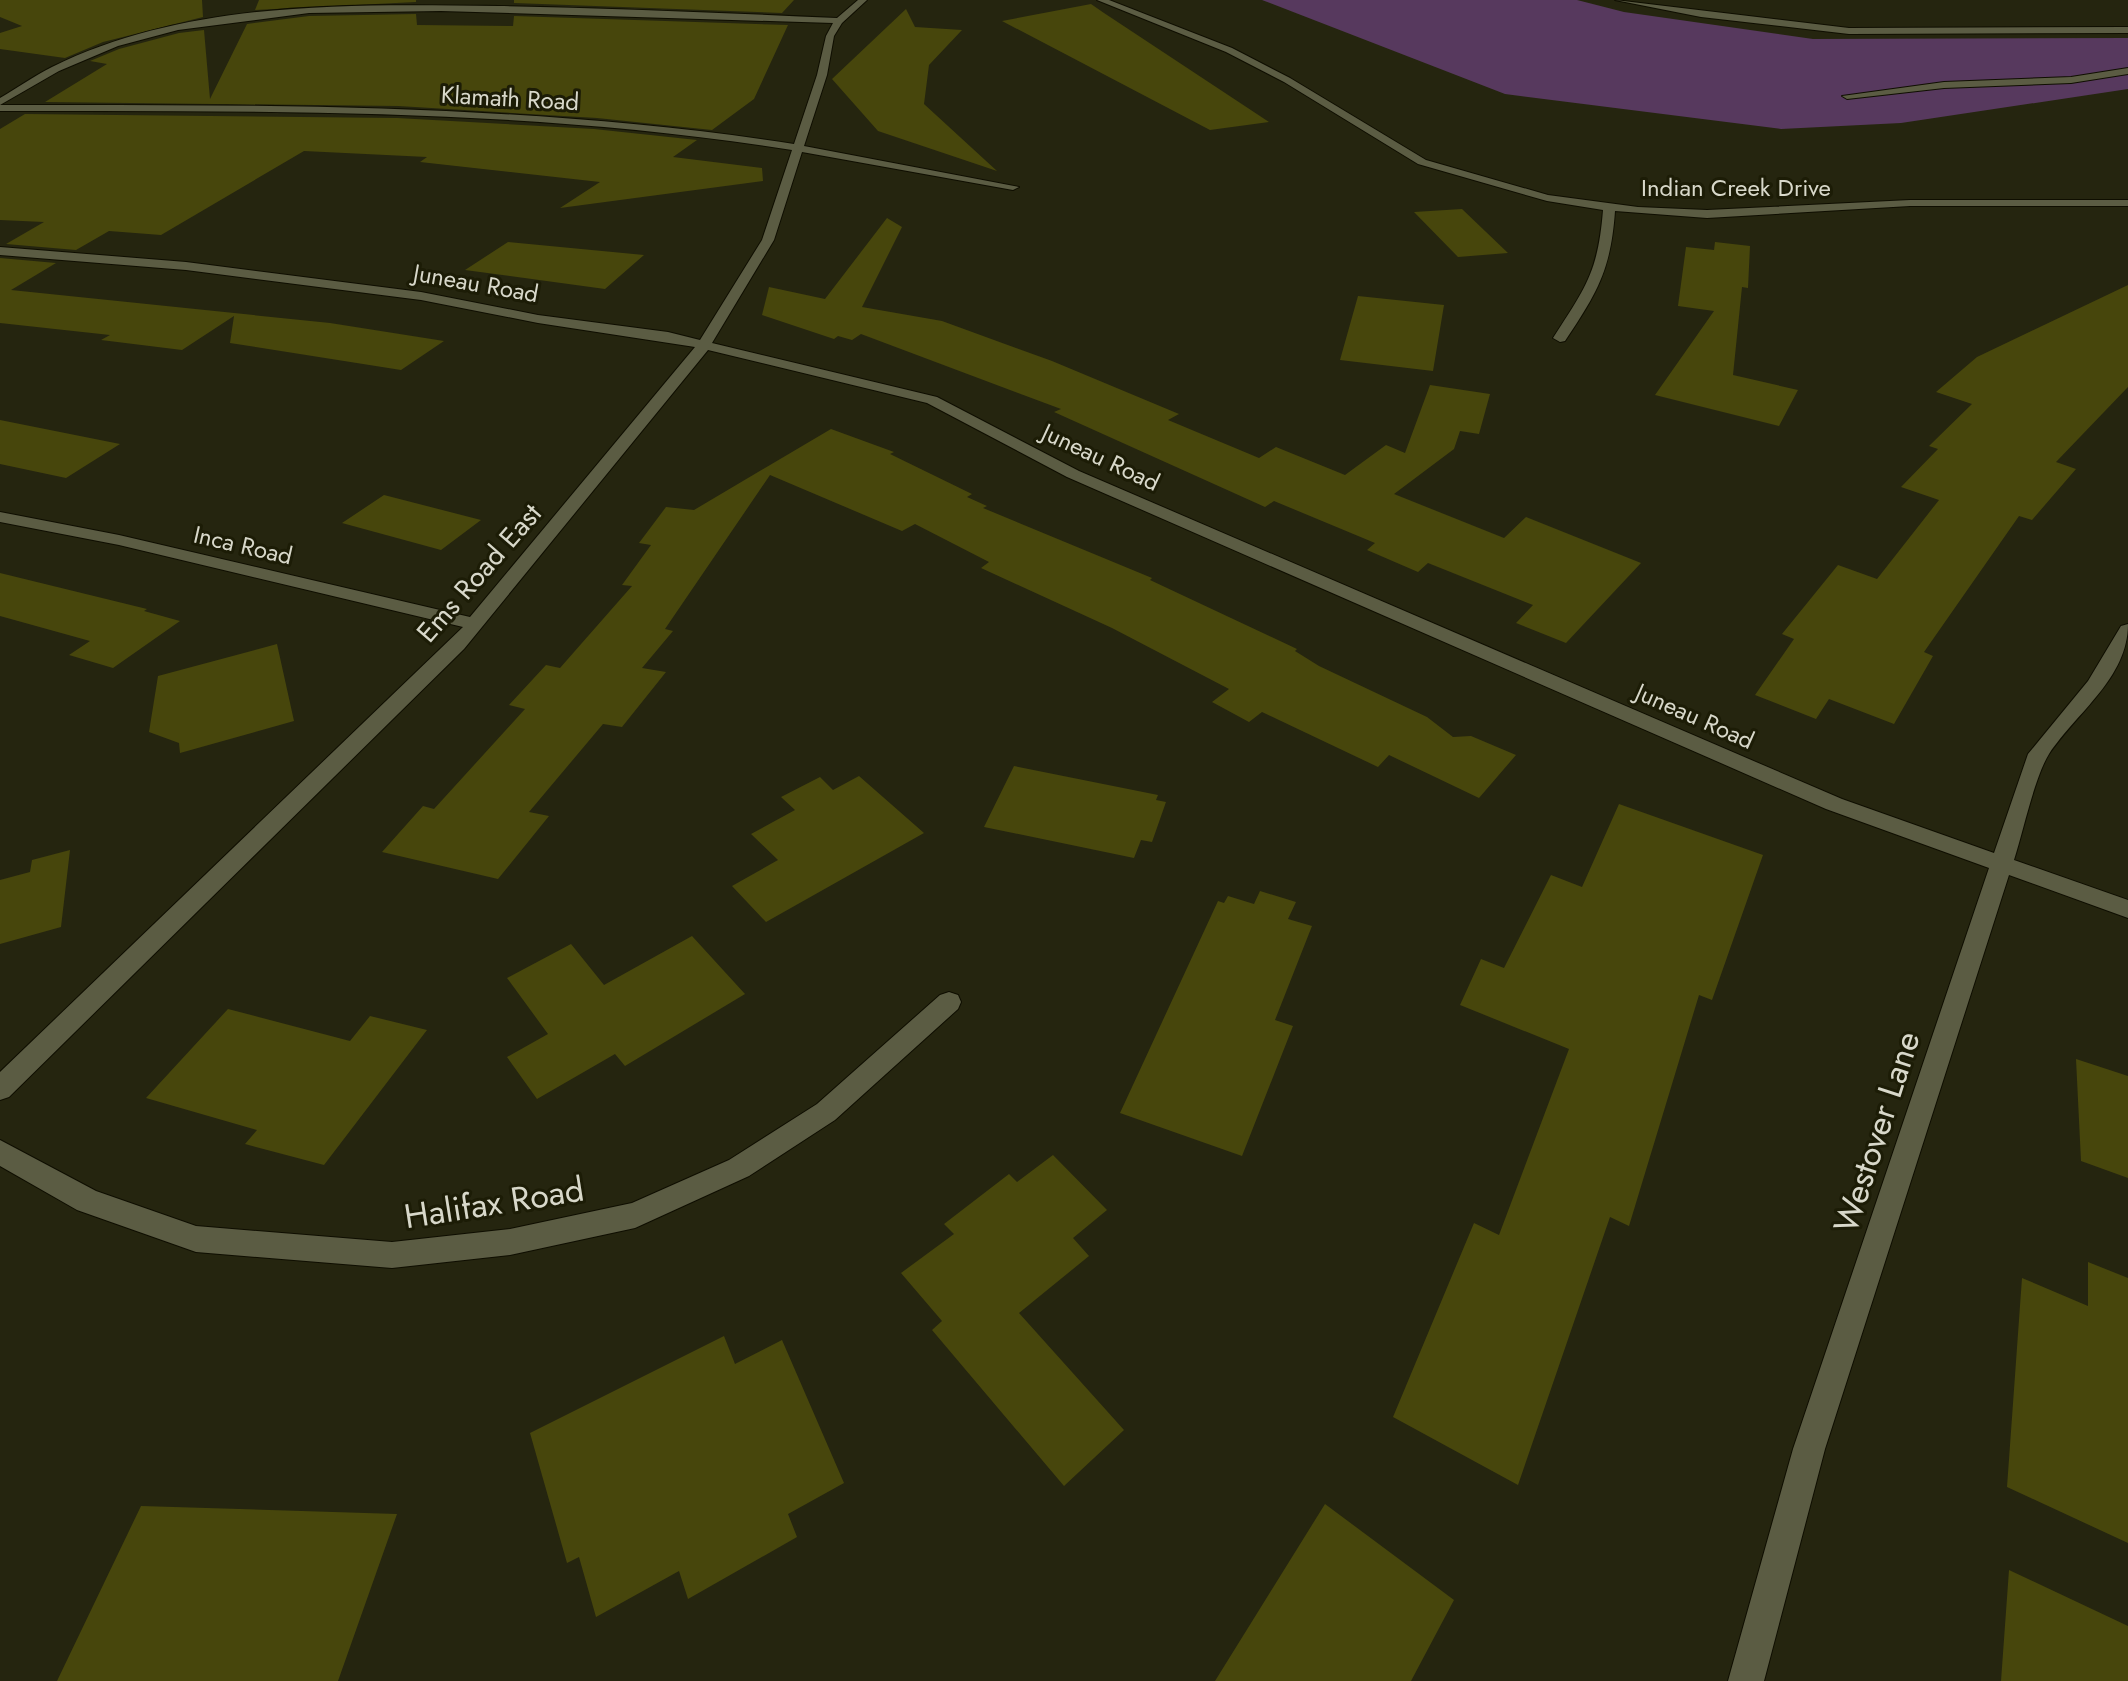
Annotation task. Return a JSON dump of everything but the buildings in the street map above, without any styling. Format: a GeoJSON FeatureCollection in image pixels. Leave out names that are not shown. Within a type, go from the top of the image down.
{"type":"FeatureCollection","features":[{"type":"Feature","properties":{"kind":"street","name":"Ems Road East"},"geometry":{"type":"LineString","coordinates":[[0,1089],[446,656],[704,345],[768,240],[822,75],[830,36],[839,21],[863,0]]}},
{"type":"Feature","properties":{"kind":"street","name":"Indian Creek Drive"},"geometry":{"type":"LineString","coordinates":[[1101,0],[1229,50],[1287,80],[1422,162],[1502,187],[1609,207],[1707,214],[1793,212],[1910,203],[2128,203]]}},
{"type":"Feature","properties":{"kind":"street"},"geometry":{"type":"LineString","coordinates":[[1619,0],[1701,14],[1849,31],[2128,30]]}},
{"type":"Feature","properties":{"kind":"street"},"geometry":{"type":"LineString","coordinates":[[0,105],[45,72],[105,47],[217,21],[305,10],[387,7],[551,9],[839,21]]}},
{"type":"Feature","properties":{"kind":"street"},"geometry":{"type":"LineString","coordinates":[[1847,96],[1944,85],[2071,80],[2128,71]]}},
{"type":"Feature","properties":{"kind":"street","name":"Klamath Road"},"geometry":{"type":"LineString","coordinates":[[0,105],[503,115],[690,132],[798,146],[1013,187]]}},
{"type":"Feature","properties":{"kind":"street"},"geometry":{"type":"LineString","coordinates":[[1560,338],[1595,283],[1606,252],[1609,207]]}},
{"type":"Feature","properties":{"kind":"street","name":"Juneau Road"},"geometry":{"type":"LineString","coordinates":[[0,251],[186,266],[421,296],[704,345],[932,400],[1073,474],[1834,804],[2128,909]]}},
{"type":"Feature","properties":{"kind":"street","name":"Inca Road"},"geometry":{"type":"LineString","coordinates":[[0,517],[119,540],[475,624]]}},
{"type":"Feature","properties":{"kind":"street","name":"Westover Lane"},"geometry":{"type":"LineString","coordinates":[[1746,1681],[1809,1449],[2038,754],[2096,684],[2128,630]]}},
{"type":"Feature","properties":{"kind":"street","name":"Halifax Road"},"geometry":{"type":"LineString","coordinates":[[0,1152],[87,1201],[196,1239],[392,1255],[510,1242],[635,1215],[739,1168],[826,1112],[949,1002]]}},
{"type":"Feature","properties":{"kind":"shaded area"},"geometry":{"type":"Polygon","coordinates":[[[1262,0],[1577,0],[1624,12],[1813,39],[2128,38],[2128,89],[1901,123],[1781,129],[1505,94],[1262,0]]]}}]}
